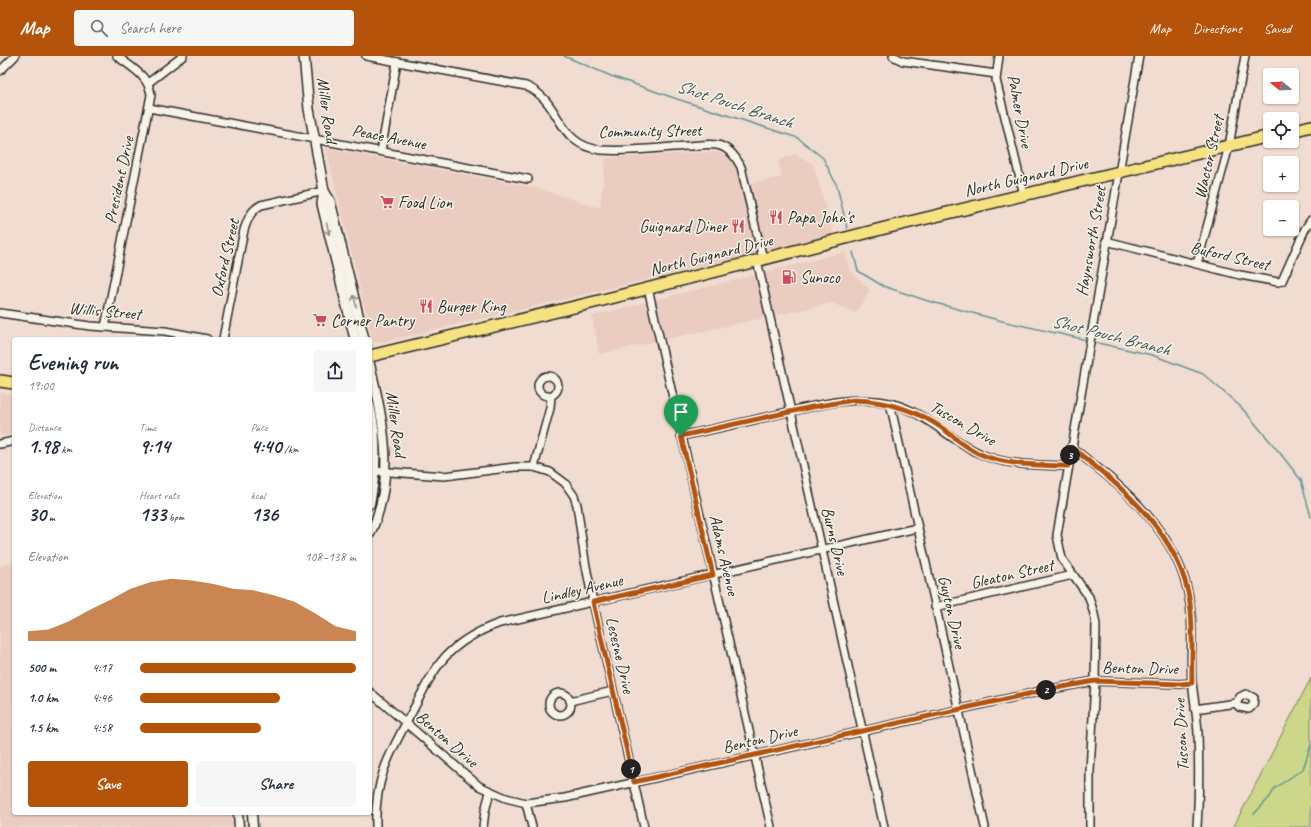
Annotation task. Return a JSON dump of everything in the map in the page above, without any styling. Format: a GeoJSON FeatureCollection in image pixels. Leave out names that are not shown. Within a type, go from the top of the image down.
{"type":"FeatureCollection","features":[{"type":"Feature","properties":{"kind":"highway"},"geometry":{"type":"LineString","coordinates":[[1299,129],[1311,126]]}},
{"type":"Feature","properties":{"kind":"highway","name":"North Guignard Drive"},"geometry":{"type":"LineString","coordinates":[[372,356],[1263,138]]}},
{"type":"Feature","properties":{"kind":"highway"},"geometry":{"type":"LineString","coordinates":[[0,381],[12,383]]}},
{"type":"Feature","properties":{"kind":"main road","name":"Miller Road"},"geometry":{"type":"LineString","coordinates":[[304,56],[314,138],[324,191],[322,204],[355,337]]}},
{"type":"Feature","properties":{"kind":"main road","name":"Miller Road"},"geometry":{"type":"LineString","coordinates":[[324,191],[330,201],[364,337]]}},
{"type":"Feature","properties":{"kind":"street"},"geometry":{"type":"LineString","coordinates":[[0,71],[15,56]]}},
{"type":"Feature","properties":{"kind":"street"},"geometry":{"type":"LineString","coordinates":[[117,56],[145,78],[148,83],[183,56]]}},
{"type":"Feature","properties":{"kind":"street","name":"Community Street"},"geometry":{"type":"LineString","coordinates":[[366,56],[511,82],[533,90],[548,102],[562,127],[572,138],[583,145],[594,148],[612,150],[708,145],[724,148],[733,154],[741,166],[760,260]]}},
{"type":"Feature","properties":{"kind":"street"},"geometry":{"type":"LineString","coordinates":[[893,56],[903,61],[996,74]]}},
{"type":"Feature","properties":{"kind":"street","name":"Palmer Drive"},"geometry":{"type":"LineString","coordinates":[[999,56],[996,74],[1024,195]]}},
{"type":"Feature","properties":{"kind":"street","name":"Haynsworth Street"},"geometry":{"type":"LineString","coordinates":[[1090,827],[1090,771],[1095,681],[1094,614],[1089,597],[1062,559],[1057,535],[1106,241],[1139,56]]}},
{"type":"Feature","properties":{"kind":"street","name":"Wactor Street"},"geometry":{"type":"LineString","coordinates":[[1197,264],[1229,146],[1245,56]]}},
{"type":"Feature","properties":{"kind":"street"},"geometry":{"type":"LineString","coordinates":[[381,151],[397,62]]}},
{"type":"Feature","properties":{"kind":"street","name":"President Drive"},"geometry":{"type":"LineString","coordinates":[[105,327],[149,108],[151,96],[148,83]]}},
{"type":"Feature","properties":{"kind":"street","name":"Peace Avenue"},"geometry":{"type":"LineString","coordinates":[[149,108],[528,179]]}},
{"type":"Feature","properties":{"kind":"street","name":"Oxford Street"},"geometry":{"type":"LineString","coordinates":[[223,337],[244,230],[249,216],[261,205],[324,191]]}},
{"type":"Feature","properties":{"kind":"street","name":"Buford Street"},"geometry":{"type":"LineString","coordinates":[[1106,241],[1197,264],[1278,282],[1282,281],[1305,229],[1311,220]]}},
{"type":"Feature","properties":{"kind":"street","name":"Burns Drive"},"geometry":{"type":"LineString","coordinates":[[760,260],[790,412],[884,827]]}},
{"type":"Feature","properties":{"kind":"street","name":"Adams Avenue"},"geometry":{"type":"LineString","coordinates":[[648,288],[771,827]]}},
{"type":"Feature","properties":{"kind":"street","name":"Willis Street"},"geometry":{"type":"LineString","coordinates":[[0,313],[105,327],[167,331],[197,337]]}},
{"type":"Feature","properties":{"kind":"street","name":"Miller Road"},"geometry":{"type":"LineString","coordinates":[[372,373],[382,419],[386,473],[380,507],[372,529]]}},
{"type":"Feature","properties":{"kind":"street"},"geometry":{"type":"LineString","coordinates":[[534,467],[550,408],[551,396]]}},
{"type":"Feature","properties":{"kind":"street","name":"Tuscon Drive"},"geometry":{"type":"LineString","coordinates":[[681,436],[790,412],[854,400],[890,403],[916,413],[944,430],[963,444],[990,458],[1010,462],[1068,466]]}},
{"type":"Feature","properties":{"kind":"street","name":"Guyton Drive"},"geometry":{"type":"LineString","coordinates":[[890,403],[985,827]]}},
{"type":"Feature","properties":{"kind":"street","name":"Miller Road"},"geometry":{"type":"LineString","coordinates":[[372,417],[375,435],[376,471],[372,493]]}},
{"type":"Feature","properties":{"kind":"street"},"geometry":{"type":"LineString","coordinates":[[2,444],[12,438]]}},
{"type":"Feature","properties":{"kind":"street"},"geometry":{"type":"LineString","coordinates":[[2,444],[12,442]]}},
{"type":"Feature","properties":{"kind":"street","name":"Tuscon Drive"},"geometry":{"type":"LineString","coordinates":[[1071,447],[1093,464],[1141,507],[1159,529],[1173,550],[1188,590],[1191,604],[1192,683],[1199,766],[1197,827]]}},
{"type":"Feature","properties":{"kind":"street","name":"Lesesne Drive"},"geometry":{"type":"LineString","coordinates":[[376,471],[386,473],[444,476],[515,467],[534,467],[545,469],[565,483],[574,496],[579,513],[585,561],[593,602],[644,827]]}},
{"type":"Feature","properties":{"kind":"street","name":"Lindley Avenue"},"geometry":{"type":"LineString","coordinates":[[376,827],[377,794],[383,767],[434,672],[450,652],[474,634],[500,623],[917,528]]}},
{"type":"Feature","properties":{"kind":"street","name":"Gleaton Street"},"geometry":{"type":"LineString","coordinates":[[935,607],[1073,575]]}},
{"type":"Feature","properties":{"kind":"street","name":"Benton Drive"},"geometry":{"type":"LineString","coordinates":[[372,694],[471,781],[490,792],[526,803],[554,800],[1046,690],[1095,681],[1180,684],[1192,683]]}},
{"type":"Feature","properties":{"kind":"street"},"geometry":{"type":"LineString","coordinates":[[570,701],[613,691]]}},
{"type":"Feature","properties":{"kind":"street"},"geometry":{"type":"LineString","coordinates":[[1195,709],[1236,703]]}},
{"type":"Feature","properties":{"kind":"street"},"geometry":{"type":"LineString","coordinates":[[483,827],[490,792]]}},
{"type":"Feature","properties":{"kind":"street"},"geometry":{"type":"LineString","coordinates":[[526,803],[532,827]]}},
{"type":"Feature","properties":{"kind":"street"},"geometry":{"type":"LineString","coordinates":[[238,815],[239,827]]}},
{"type":"Feature","properties":{"kind":"street"},"geometry":{"type":"LineString","coordinates":[[252,815],[253,827]]}},
{"type":"Feature","properties":{"kind":"shaded area"},"geometry":{"type":"Polygon","coordinates":[[[326,148],[536,188],[600,208],[606,158],[713,152],[728,155],[736,168],[742,185],[782,177],[778,161],[796,154],[813,164],[834,235],[378,343],[373,341],[326,148]]]}},
{"type":"Feature","properties":{"kind":"shaded area"},"geometry":{"type":"Polygon","coordinates":[[[845,252],[850,270],[870,290],[856,313],[832,303],[599,354],[592,316],[845,252]]]}},
{"type":"Feature","properties":{"kind":"shaded area"},"geometry":{"type":"Polygon","coordinates":[[[0,393],[12,395],[12,434],[0,436],[0,393]]]}},
{"type":"Feature","properties":{"kind":"shaded area"},"geometry":{"type":"Polygon","coordinates":[[[12,563],[12,815],[236,815],[238,827],[0,827],[0,566],[12,563]]]}},
{"type":"Feature","properties":{"kind":"green space"},"geometry":{"type":"Polygon","coordinates":[[[1311,678],[1311,827],[1234,827],[1234,826],[1311,678]]]}},
{"type":"Feature","properties":{"kind":"waterway","name":"Shot Pouch Branch"},"geometry":{"type":"LineString","coordinates":[[564,56],[611,76],[798,138],[823,158],[837,186],[847,228]]}},
{"type":"Feature","properties":{"kind":"waterway","name":"Shot Pouch Branch"},"geometry":{"type":"LineString","coordinates":[[853,252],[858,271],[883,286],[928,301],[1002,321],[1087,340]]}},
{"type":"Feature","properties":{"kind":"waterway","name":"Shot Pouch Branch"},"geometry":{"type":"LineString","coordinates":[[1093,342],[1152,355],[1203,374],[1241,407],[1301,480],[1311,517]]}},
{"type":"Feature","properties":{"kind":"waterway"},"geometry":{"type":"LineString","coordinates":[[1254,814],[1270,797],[1275,788],[1303,769],[1311,745]]}},
{"type":"Feature","properties":{"kind":"place","name":"Food Lion"},"geometry":{"type":"Point","coordinates":[387,202]}},
{"type":"Feature","properties":{"kind":"place","name":"Papa John's"},"geometry":{"type":"Point","coordinates":[776,217]}},
{"type":"Feature","properties":{"kind":"place","name":"Guignard Diner"},"geometry":{"type":"Point","coordinates":[738,226]}},
{"type":"Feature","properties":{"kind":"place","name":"Sunoco"},"geometry":{"type":"Point","coordinates":[789,277]}},
{"type":"Feature","properties":{"kind":"place","name":"Burger King"},"geometry":{"type":"Point","coordinates":[426,306]}},
{"type":"Feature","properties":{"kind":"place","name":"Corner Pantry"},"geometry":{"type":"Point","coordinates":[320,320]}},
{"type":"Feature","properties":{"kind":"route"},"geometry":{"type":"LineString","coordinates":[[871,400],[890,403],[916,413],[980,454],[997,460],[1068,466],[1071,447],[1093,464],[1141,507],[1159,529],[1173,550],[1188,590],[1191,604],[1192,683],[1180,684],[1095,681],[1046,690],[634,782],[593,602],[713,575],[681,436],[843,401],[871,400]]}}]}
